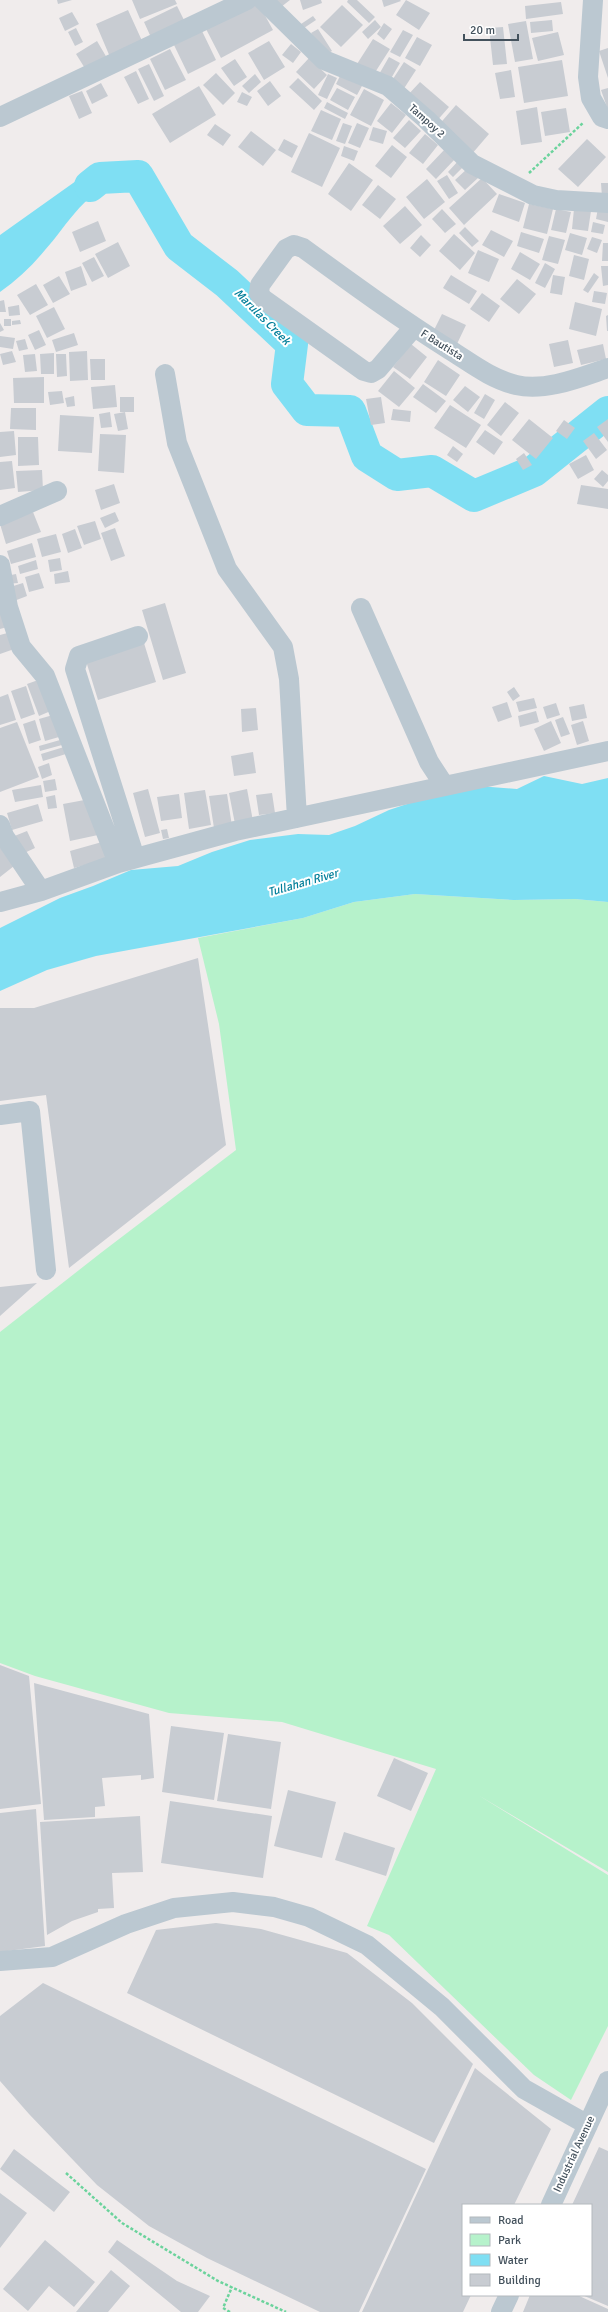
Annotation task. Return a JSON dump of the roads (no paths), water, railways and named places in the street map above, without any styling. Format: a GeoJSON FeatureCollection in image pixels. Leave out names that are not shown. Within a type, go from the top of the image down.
{"type":"FeatureCollection","features":[{"type":"Feature","properties":{"kind":"street"},"geometry":{"type":"LineString","coordinates":[[0,117],[247,0]]}},
{"type":"Feature","properties":{"kind":"street","name":"Tampoy 2"},"geometry":{"type":"LineString","coordinates":[[263,0],[324,60],[388,86],[426,119],[472,164],[533,195],[556,200],[608,204]]}},
{"type":"Feature","properties":{"kind":"street"},"geometry":{"type":"LineString","coordinates":[[594,0],[600,31],[588,77],[591,98],[603,114]]}},
{"type":"Feature","properties":{"kind":"street","name":"F Bautista"},"geometry":{"type":"LineString","coordinates":[[414,327],[378,369],[371,373],[364,371],[263,299],[259,293],[260,285],[286,249],[294,245],[303,248],[414,327],[491,376],[517,385],[563,382],[608,368]]}},
{"type":"Feature","properties":{"kind":"street"},"geometry":{"type":"LineString","coordinates":[[164,374],[177,443],[227,569],[283,647],[290,679],[297,818]]}},
{"type":"Feature","properties":{"kind":"street"},"geometry":{"type":"LineString","coordinates":[[0,516],[57,491]]}},
{"type":"Feature","properties":{"kind":"street"},"geometry":{"type":"LineString","coordinates":[[0,565],[8,607],[21,647],[45,676],[126,860]]}},
{"type":"Feature","properties":{"kind":"street"},"geometry":{"type":"LineString","coordinates":[[361,608],[429,762],[444,785]]}},
{"type":"Feature","properties":{"kind":"street"},"geometry":{"type":"LineString","coordinates":[[126,860],[75,668],[79,656],[138,636]]}},
{"type":"Feature","properties":{"kind":"street"},"geometry":{"type":"LineString","coordinates":[[0,902],[41,891],[126,860],[235,831],[608,751]]}},
{"type":"Feature","properties":{"kind":"street"},"geometry":{"type":"LineString","coordinates":[[0,825],[4,836],[41,891]]}},
{"type":"Feature","properties":{"kind":"street"},"geometry":{"type":"LineString","coordinates":[[0,1115],[30,1111],[46,1270]]}},
{"type":"Feature","properties":{"kind":"street"},"geometry":{"type":"LineString","coordinates":[[0,1961],[52,1957],[126,1924],[174,1908],[233,1902],[274,1907],[309,1917],[367,1945],[442,2007],[524,2089],[588,2125]]}},
{"type":"Feature","properties":{"kind":"street","name":"Industrial Avenue"},"geometry":{"type":"LineString","coordinates":[[551,2204],[608,2081]]}},
{"type":"Feature","properties":{"kind":"street"},"geometry":{"type":"LineString","coordinates":[[501,2312],[509,2296]]}},
{"type":"Feature","properties":{"kind":"water"},"geometry":{"type":"Polygon","coordinates":[[[110,166],[133,166],[130,183],[116,183],[104,188],[92,196],[72,217],[35,262],[0,292],[0,235],[83,176],[110,166]]]}},
{"type":"Feature","properties":{"kind":"water","name":"Tullahan River"},"geometry":{"type":"Polygon","coordinates":[[[544,776],[582,784],[608,778],[608,902],[575,899],[514,900],[415,894],[354,902],[303,918],[96,956],[47,970],[0,991],[0,928],[60,898],[131,870],[178,866],[212,852],[250,840],[298,834],[329,835],[355,826],[389,810],[425,798],[478,786],[517,789],[544,776]]]}},
{"type":"Feature","properties":{"kind":"waterway","name":"Marulas Creek"},"geometry":{"type":"LineString","coordinates":[[90,186],[100,178],[138,176],[179,246],[227,283],[292,344],[287,384],[307,410],[350,411],[367,456],[397,475],[432,471],[474,496],[534,471],[608,412]]}}]}
